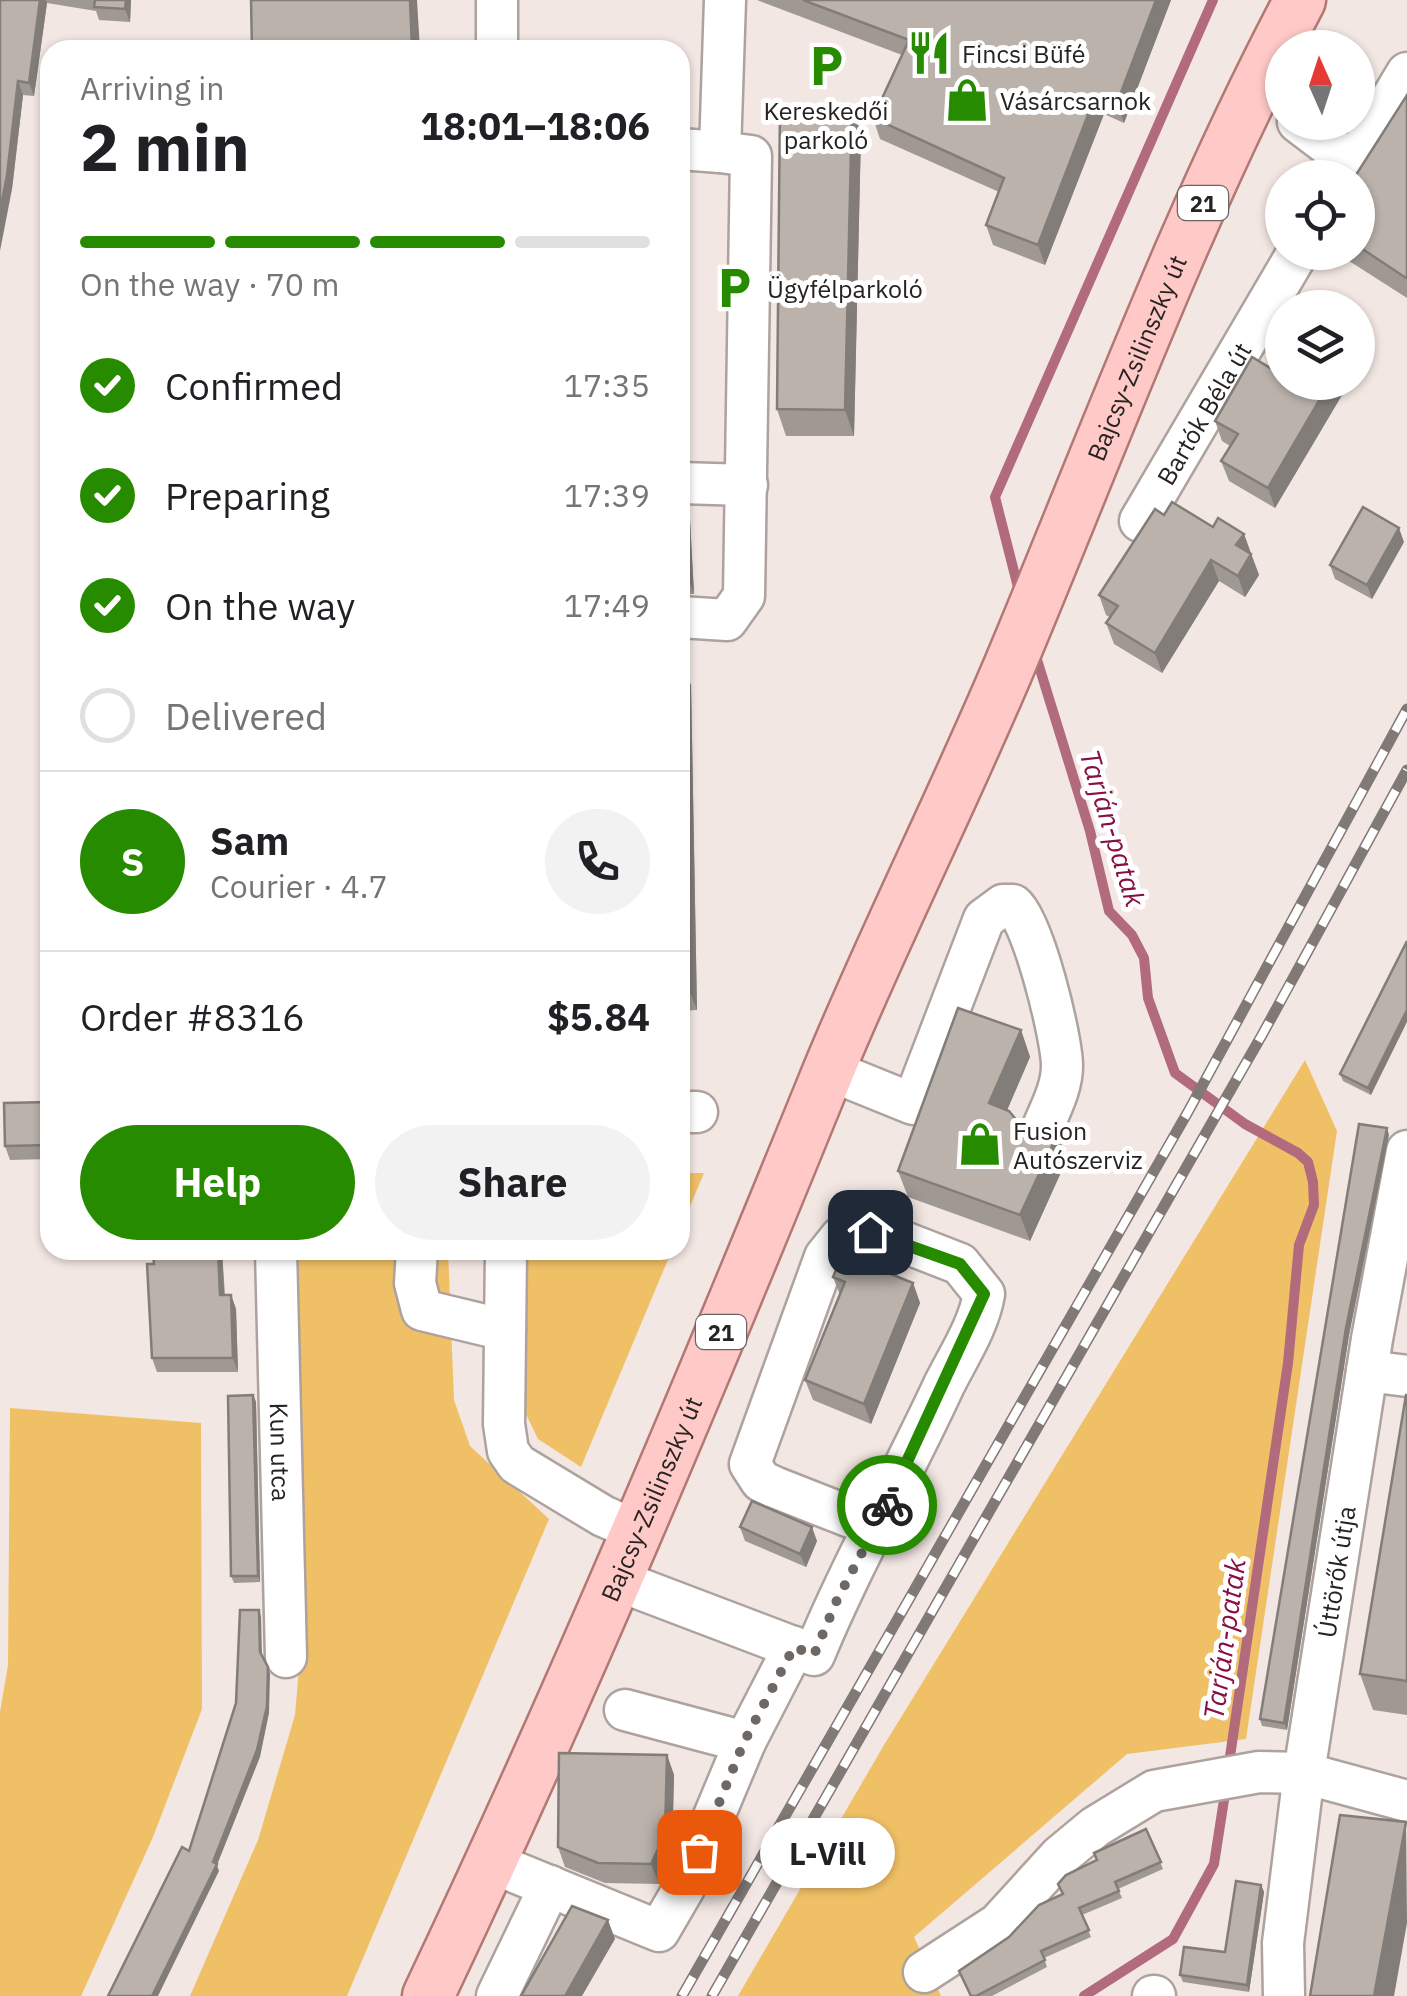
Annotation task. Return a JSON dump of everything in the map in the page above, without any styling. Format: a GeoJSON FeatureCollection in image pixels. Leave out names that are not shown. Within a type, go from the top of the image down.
{"type":"FeatureCollection","features":[{"type":"Feature","properties":{"kind":"main road","name":"Bajcsy-Zsilinszky út"},"geometry":{"type":"LineString","coordinates":[[1290,30],[1300,0]]}},
{"type":"Feature","properties":{"kind":"main road","name":"Bajcsy-Zsilinszky út"},"geometry":{"type":"LineString","coordinates":[[428,1996],[786,1183],[829,1070],[1010,666],[1115,402],[1265,105]]}},
{"type":"Feature","properties":{"kind":"street"},"geometry":{"type":"LineString","coordinates":[[496,0],[497,40]]}},
{"type":"Feature","properties":{"kind":"street"},"geometry":{"type":"LineString","coordinates":[[720,152],[725,0]]}},
{"type":"Feature","properties":{"kind":"street"},"geometry":{"type":"LineString","coordinates":[[1354,160],[1407,73]]}},
{"type":"Feature","properties":{"kind":"street"},"geometry":{"type":"LineString","coordinates":[[1317,140],[1338,160]]}},
{"type":"Feature","properties":{"kind":"street"},"geometry":{"type":"LineString","coordinates":[[690,150],[751,156],[744,596],[727,620],[690,618]]}},
{"type":"Feature","properties":{"kind":"street","name":"Bartók Béla út"},"geometry":{"type":"LineString","coordinates":[[1140,521],[1287,270]]}},
{"type":"Feature","properties":{"kind":"street"},"geometry":{"type":"LineString","coordinates":[[690,483],[747,485]]}},
{"type":"Feature","properties":{"kind":"street"},"geometry":{"type":"LineString","coordinates":[[829,1070],[913,1104],[984,919],[1002,905],[1012,905],[1028,924],[1062,1058],[1060,1083],[1040,1132]]}},
{"type":"Feature","properties":{"kind":"street","name":"Úttörők útja"},"geometry":{"type":"LineString","coordinates":[[1284,1996],[1283,1944],[1304,1773],[1367,1371],[1407,1152]]}},
{"type":"Feature","properties":{"kind":"street"},"geometry":{"type":"LineString","coordinates":[[614,1579],[814,1655],[876,1527],[984,1294],[960,1264],[870,1232],[841,1237],[825,1257],[750,1464],[761,1480],[774,1487],[876,1527]]}},
{"type":"Feature","properties":{"kind":"street","name":"Kun utca"},"geometry":{"type":"LineString","coordinates":[[276,1260],[286,1657]]}},
{"type":"Feature","properties":{"kind":"street"},"geometry":{"type":"LineString","coordinates":[[416,1260],[415,1283],[422,1310],[505,1330]]}},
{"type":"Feature","properties":{"kind":"street"},"geometry":{"type":"LineString","coordinates":[[506,1260],[508,1451],[537,1478],[635,1530]]}},
{"type":"Feature","properties":{"kind":"street"},"geometry":{"type":"LineString","coordinates":[[1367,1371],[1407,1376]]}},
{"type":"Feature","properties":{"kind":"street"},"geometry":{"type":"LineString","coordinates":[[490,1862],[660,1931],[684,1888],[744,1742],[794,1647]]}},
{"type":"Feature","properties":{"kind":"street"},"geometry":{"type":"LineString","coordinates":[[625,1710],[744,1742]]}},
{"type":"Feature","properties":{"kind":"street"},"geometry":{"type":"LineString","coordinates":[[924,1972],[998,1924],[1060,1856],[1110,1815],[1154,1791],[1258,1772],[1304,1773],[1407,1800]]}},
{"type":"Feature","properties":{"kind":"street"},"geometry":{"type":"LineString","coordinates":[[497,1996],[550,1886]]}},
{"type":"Feature","properties":{"kind":"shaded area"},"geometry":{"type":"Polygon","coordinates":[[[1305,1060],[1337,1131],[1246,1739],[1127,1754],[914,1937],[941,1996],[738,1996],[884,1745],[1305,1060]]]}},
{"type":"Feature","properties":{"kind":"shaded area"},"geometry":{"type":"Polygon","coordinates":[[[690,1173],[704,1173],[690,1206],[690,1173]]]}},
{"type":"Feature","properties":{"kind":"shaded area"},"geometry":{"type":"Polygon","coordinates":[[[287,1260],[448,1260],[454,1400],[470,1446],[549,1519],[347,1996],[190,1996],[258,1840],[295,1715],[301,1645],[287,1260]]]}},
{"type":"Feature","properties":{"kind":"shaded area"},"geometry":{"type":"Polygon","coordinates":[[[524,1260],[668,1260],[581,1467],[538,1439],[525,1412],[524,1260]]]}},
{"type":"Feature","properties":{"kind":"shaded area"},"geometry":{"type":"Polygon","coordinates":[[[10,1408],[201,1423],[202,1709],[153,1837],[81,1996],[0,1996],[0,1712],[8,1665],[10,1408]]]}},
{"type":"Feature","properties":{"kind":"building"},"geometry":{"type":"Polygon","coordinates":[[[0,0],[40,0],[29,83],[18,81],[0,212],[0,0]]]}},
{"type":"Feature","properties":{"kind":"building"},"geometry":{"type":"Polygon","coordinates":[[[95,0],[126,0],[125,9],[94,7],[95,0]]]}},
{"type":"Feature","properties":{"kind":"building"},"geometry":{"type":"Polygon","coordinates":[[[251,0],[410,0],[412,40],[252,40],[251,0]]]}},
{"type":"Feature","properties":{"kind":"building"},"geometry":{"type":"Polygon","coordinates":[[[803,0],[1156,0],[1117,103],[1096,94],[1038,245],[986,225],[1004,178],[873,118],[909,40],[803,0]]]}},
{"type":"Feature","properties":{"kind":"building"},"geometry":{"type":"Polygon","coordinates":[[[1407,95],[1406,278],[1375,257],[1375,160],[1365,160],[1407,95]]]}},
{"type":"Feature","properties":{"kind":"building"},"geometry":{"type":"Polygon","coordinates":[[[780,104],[852,107],[845,410],[777,409],[780,104]]]}},
{"type":"Feature","properties":{"kind":"building"},"geometry":{"type":"Polygon","coordinates":[[[1252,357],[1265,365],[1265,400],[1319,400],[1268,488],[1221,461],[1238,434],[1215,421],[1252,357]]]}},
{"type":"Feature","properties":{"kind":"building"},"geometry":{"type":"Polygon","coordinates":[[[1172,502],[1213,527],[1218,518],[1244,534],[1236,545],[1251,554],[1238,576],[1211,560],[1155,653],[1106,623],[1118,606],[1099,595],[1155,509],[1164,515],[1172,502]]]}},
{"type":"Feature","properties":{"kind":"building"},"geometry":{"type":"Polygon","coordinates":[[[1363,507],[1399,528],[1367,585],[1330,565],[1363,507]]]}},
{"type":"Feature","properties":{"kind":"building"},"geometry":{"type":"Polygon","coordinates":[[[1407,941],[1407,1010],[1368,1088],[1340,1074],[1407,941]]]}},
{"type":"Feature","properties":{"kind":"building","name":"Fusion Autószerviz"},"geometry":{"type":"Polygon","coordinates":[[[958,1008],[1021,1030],[989,1103],[1009,1111],[1022,1127],[1043,1126],[1058,1133],[1020,1215],[898,1171],[958,1008]]]}},
{"type":"Feature","properties":{"kind":"building"},"geometry":{"type":"Polygon","coordinates":[[[40,1102],[40,1145],[5,1146],[4,1103],[40,1102]]]}},
{"type":"Feature","properties":{"kind":"building"},"geometry":{"type":"Polygon","coordinates":[[[1359,1124],[1387,1128],[1346,1328],[1284,1723],[1260,1719],[1359,1124]]]}},
{"type":"Feature","properties":{"kind":"building"},"geometry":{"type":"Polygon","coordinates":[[[848,1242],[876,1253],[871,1266],[913,1283],[864,1404],[805,1380],[845,1282],[833,1277],[848,1242]]]}},
{"type":"Feature","properties":{"kind":"building"},"geometry":{"type":"Polygon","coordinates":[[[154,1260],[218,1260],[220,1295],[231,1295],[233,1358],[152,1358],[147,1264],[154,1264],[154,1260]]]}},
{"type":"Feature","properties":{"kind":"building"},"geometry":{"type":"Polygon","coordinates":[[[253,1395],[258,1576],[231,1576],[228,1396],[253,1395]]]}},
{"type":"Feature","properties":{"kind":"building"},"geometry":{"type":"Polygon","coordinates":[[[1407,1395],[1407,1681],[1360,1674],[1407,1395]]]}},
{"type":"Feature","properties":{"kind":"building"},"geometry":{"type":"Polygon","coordinates":[[[752,1501],[812,1527],[800,1554],[740,1527],[752,1501]]]}},
{"type":"Feature","properties":{"kind":"building"},"geometry":{"type":"Polygon","coordinates":[[[240,1610],[259,1610],[260,1652],[268,1667],[267,1706],[257,1750],[213,1862],[217,1864],[152,1996],[108,1996],[182,1847],[189,1851],[236,1703],[240,1610]]]}},
{"type":"Feature","properties":{"kind":"building"},"geometry":{"type":"Polygon","coordinates":[[[559,1753],[667,1755],[665,1834],[651,1864],[598,1863],[558,1847],[559,1753]]]}},
{"type":"Feature","properties":{"kind":"building"},"geometry":{"type":"Polygon","coordinates":[[[1340,1815],[1406,1822],[1374,1996],[1310,1996],[1340,1815]]]}},
{"type":"Feature","properties":{"kind":"building"},"geometry":{"type":"Polygon","coordinates":[[[1146,1829],[1161,1862],[1115,1882],[1119,1891],[1079,1908],[1089,1930],[1041,1951],[1045,1960],[971,1996],[959,1971],[1009,1937],[1039,1905],[1063,1894],[1058,1884],[1066,1875],[1097,1860],[1094,1853],[1146,1829]]]}},
{"type":"Feature","properties":{"kind":"building"},"geometry":{"type":"Polygon","coordinates":[[[1236,1881],[1261,1885],[1247,1985],[1180,1975],[1184,1947],[1225,1952],[1236,1881]]]}},
{"type":"Feature","properties":{"kind":"building"},"geometry":{"type":"Polygon","coordinates":[[[572,1906],[608,1920],[565,1996],[521,1996],[572,1906]]]}},
{"type":"Feature","properties":{"kind":"waterway","name":"Tarján-patak"},"geometry":{"type":"LineString","coordinates":[[1020,595],[995,497],[1213,0]]}},
{"type":"Feature","properties":{"kind":"waterway","name":"Tarján-patak"},"geometry":{"type":"LineString","coordinates":[[1034,650],[1090,831],[1109,911],[1132,935],[1144,958],[1148,998],[1175,1073],[1245,1124],[1298,1153],[1308,1162],[1313,1182],[1314,1205],[1299,1245],[1288,1363],[1228,1770]]}},
{"type":"Feature","properties":{"kind":"waterway","name":"Tarján-patak"},"geometry":{"type":"LineString","coordinates":[[1084,1996],[1173,1939],[1214,1864],[1226,1787]]}},
{"type":"Feature","properties":{"kind":"railway"},"geometry":{"type":"LineString","coordinates":[[682,1996],[1189,1110],[1407,709]]}},
{"type":"Feature","properties":{"kind":"railway"},"geometry":{"type":"LineString","coordinates":[[712,1996],[1262,1035],[1407,770]]}},
{"type":"Feature","properties":{"kind":"way so far"},"geometry":{"type":"LineString","coordinates":[[699,1852],[744,1742],[794,1647],[814,1655],[837,1600],[887,1505]]}},
{"type":"Feature","properties":{"kind":"place","name":"Fincsi Büfé"},"geometry":{"type":"Point","coordinates":[929,53]}},
{"type":"Feature","properties":{"kind":"place","name":"Kereskedői parkoló"},"geometry":{"type":"Point","coordinates":[826,66]}},
{"type":"Feature","properties":{"kind":"place","name":"Vásárcsarnok"},"geometry":{"type":"Point","coordinates":[967,100]}},
{"type":"Feature","properties":{"kind":"place","name":"Ügyfélparkoló"},"geometry":{"type":"Point","coordinates":[734,288]}},
{"type":"Feature","properties":{"kind":"place","name":"Fusion Autószerviz"},"geometry":{"type":"Point","coordinates":[980,1144]}},
{"type":"Feature","properties":{"kind":"place","name":"L-Vill"},"geometry":{"type":"Point","coordinates":[699,1852]}},
{"type":"Feature","properties":{"kind":"route"},"geometry":{"type":"LineString","coordinates":[[870,1232],[960,1264],[976,1278],[984,1294],[887,1505]]}}]}
